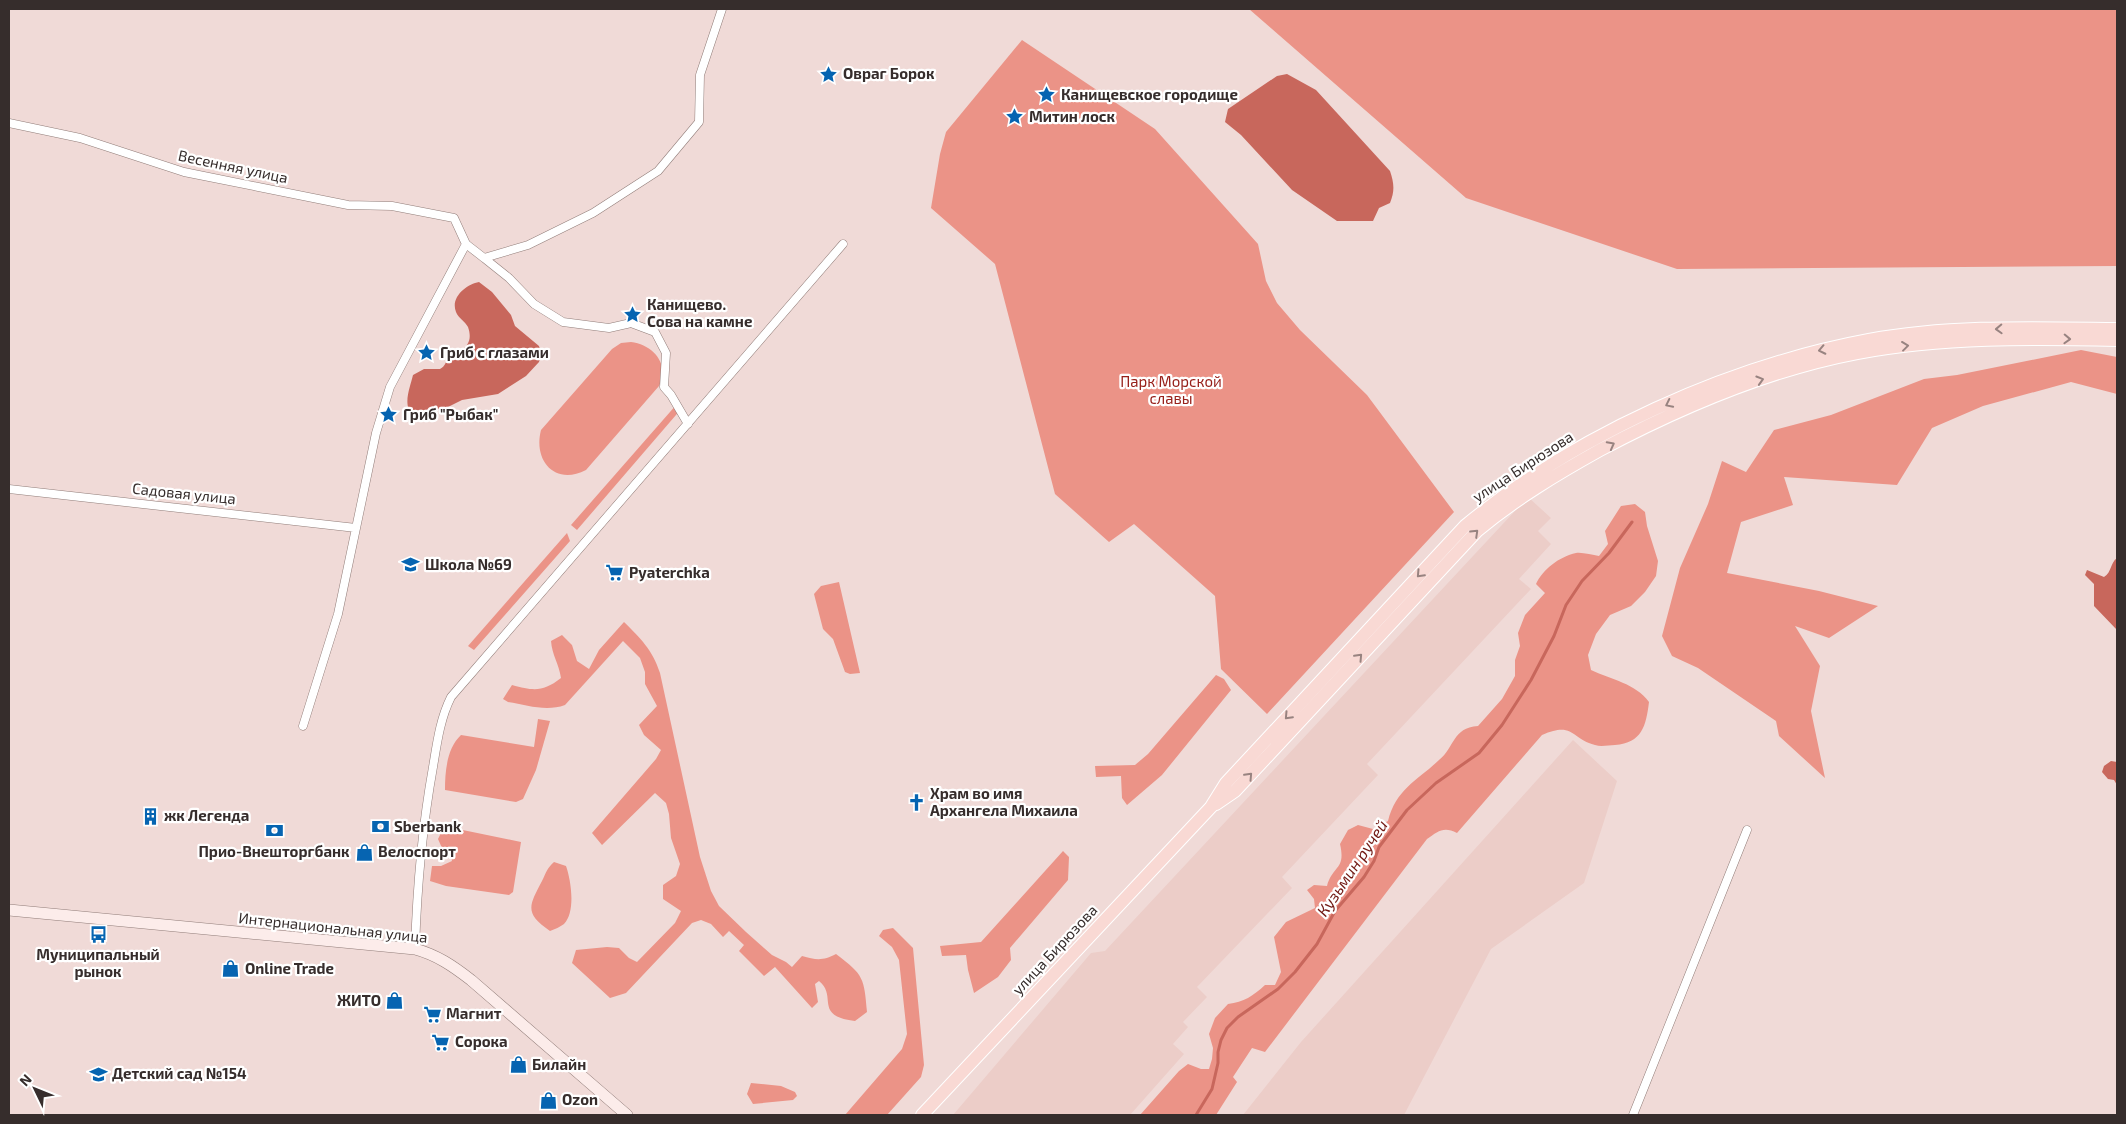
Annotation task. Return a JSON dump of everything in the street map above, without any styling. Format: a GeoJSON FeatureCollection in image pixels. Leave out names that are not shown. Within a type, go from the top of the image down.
{"type":"FeatureCollection","features":[{"type":"Feature","properties":{"kind":"main road","name":"улица Бирюзова"},"geometry":{"type":"LineString","coordinates":[[922,1115],[1211,807],[1226,783],[1465,526],[1510,491],[1560,459],[1684,396],[1746,372],[1797,356],[1870,340],[1919,333],[1999,329],[2117,329]]}},
{"type":"Feature","properties":{"kind":"main road","name":"улица Бирюзова"},"geometry":{"type":"LineString","coordinates":[[1211,807],[1235,791],[1477,530],[1516,500],[1580,461],[1680,410],[1733,388],[1797,368],[1857,353],[1907,346],[1988,340],[2047,338],[2117,340]]}},
{"type":"Feature","properties":{"kind":"main road","name":"Интернациональная улица"},"geometry":{"type":"LineString","coordinates":[[9,910],[415,949],[433,954],[451,965],[627,1115]]}},
{"type":"Feature","properties":{"kind":"street"},"geometry":{"type":"LineString","coordinates":[[484,258],[528,245],[593,213],[658,171],[699,122],[700,75],[722,9]]}},
{"type":"Feature","properties":{"kind":"street","name":"Весенняя улица"},"geometry":{"type":"LineString","coordinates":[[9,123],[80,138],[184,172],[348,205],[392,206],[454,218],[466,244]]}},
{"type":"Feature","properties":{"kind":"street"},"geometry":{"type":"LineString","coordinates":[[304,726],[338,614],[376,433],[390,387],[466,244],[509,278],[534,304],[563,322],[609,328],[631,323],[655,332],[666,353],[664,387],[671,395],[688,424]]}},
{"type":"Feature","properties":{"kind":"street"},"geometry":{"type":"LineString","coordinates":[[415,949],[417,885],[422,840],[440,725],[451,697],[843,244]]}},
{"type":"Feature","properties":{"kind":"street","name":"Садовая улица"},"geometry":{"type":"LineString","coordinates":[[9,489],[356,528]]}},
{"type":"Feature","properties":{"kind":"street"},"geometry":{"type":"LineString","coordinates":[[1633,1115],[1747,830]]}},
{"type":"Feature","properties":{"kind":"shaded area"},"geometry":{"type":"Polygon","coordinates":[[[1287,74],[1316,90],[1390,171],[1393,187],[1392,199],[1390,203],[1379,208],[1373,221],[1337,221],[1292,190],[1241,135],[1225,122],[1228,109],[1277,76],[1287,74]]]}},
{"type":"Feature","properties":{"kind":"shaded area"},"geometry":{"type":"Polygon","coordinates":[[[479,282],[492,292],[511,315],[515,326],[539,346],[541,355],[539,362],[526,376],[498,394],[462,400],[446,408],[430,410],[418,416],[413,416],[407,402],[413,375],[424,369],[440,369],[450,357],[468,343],[470,334],[468,327],[457,314],[455,301],[465,288],[479,282]]]}},
{"type":"Feature","properties":{"kind":"shaded area"},"geometry":{"type":"Polygon","coordinates":[[[1528,497],[1551,518],[1538,531],[1551,544],[1519,579],[1531,589],[1367,764],[1378,775],[1282,877],[1292,888],[1197,987],[1207,997],[1183,1022],[1188,1027],[1173,1044],[1184,1054],[1130,1115],[953,1115],[1091,953],[1105,951],[1528,497]]]}},
{"type":"Feature","properties":{"kind":"shaded area"},"geometry":{"type":"Polygon","coordinates":[[[2117,558],[2117,630],[2094,606],[2094,584],[2085,575],[2087,570],[2104,577],[2117,558]]]}},
{"type":"Feature","properties":{"kind":"shaded area"},"geometry":{"type":"Polygon","coordinates":[[[1573,740],[1617,781],[1584,883],[1491,949],[1404,1115],[1243,1115],[1301,1042],[1573,740]]]}},
{"type":"Feature","properties":{"kind":"shaded area"},"geometry":{"type":"Polygon","coordinates":[[[2111,761],[2117,762],[2117,785],[2114,780],[2108,779],[2102,772],[2104,766],[2111,761]]]}},
{"type":"Feature","properties":{"kind":"green space"},"geometry":{"type":"Polygon","coordinates":[[[1249,9],[2117,9],[2117,266],[1677,269],[1466,198],[1249,9]]]}},
{"type":"Feature","properties":{"kind":"green space","name":"Парк Морской славы"},"geometry":{"type":"Polygon","coordinates":[[[1022,40],[1155,129],[1258,244],[1266,281],[1277,303],[1300,330],[1367,395],[1454,512],[1267,714],[1221,669],[1215,596],[1134,524],[1109,542],[1055,494],[995,264],[931,208],[940,154],[946,132],[1022,40]]]}},
{"type":"Feature","properties":{"kind":"green space"},"geometry":{"type":"Polygon","coordinates":[[[631,342],[647,347],[658,357],[662,371],[659,386],[586,470],[565,475],[556,473],[549,468],[540,452],[541,430],[612,349],[621,343],[631,342]]]}},
{"type":"Feature","properties":{"kind":"green space"},"geometry":{"type":"Polygon","coordinates":[[[2081,350],[2117,357],[2117,394],[2071,382],[1983,406],[1932,428],[1897,485],[1784,477],[1793,505],[1741,522],[1727,573],[1819,591],[1878,606],[1829,638],[1795,626],[1820,666],[1811,711],[1825,778],[1779,736],[1776,721],[1698,668],[1672,656],[1662,636],[1680,568],[1708,504],[1722,461],[1746,472],[1774,430],[1831,415],[1924,379],[1957,375],[2081,350]]]}},
{"type":"Feature","properties":{"kind":"green space"},"geometry":{"type":"Polygon","coordinates":[[[677,404],[682,408],[577,530],[571,525],[677,404]]]}},
{"type":"Feature","properties":{"kind":"green space"},"geometry":{"type":"Polygon","coordinates":[[[1635,504],[1645,512],[1647,526],[1658,561],[1656,576],[1645,592],[1631,606],[1610,615],[1596,634],[1588,655],[1591,670],[1630,686],[1649,702],[1644,726],[1637,737],[1624,744],[1597,746],[1567,730],[1552,731],[1542,735],[1457,833],[1441,830],[1427,839],[1265,1052],[1252,1048],[1233,1077],[1237,1082],[1216,1115],[1140,1115],[1179,1071],[1188,1064],[1201,1069],[1209,1069],[1213,1048],[1209,1034],[1215,1018],[1228,1004],[1248,998],[1265,985],[1275,985],[1281,972],[1274,937],[1286,922],[1315,908],[1314,899],[1307,890],[1314,885],[1327,886],[1340,863],[1340,844],[1348,830],[1358,825],[1373,829],[1388,821],[1396,801],[1408,786],[1444,755],[1458,734],[1463,730],[1478,726],[1502,699],[1515,676],[1515,660],[1520,646],[1518,633],[1525,615],[1545,593],[1536,584],[1543,573],[1552,564],[1570,555],[1584,553],[1599,556],[1608,544],[1605,531],[1621,506],[1635,504]]]}},
{"type":"Feature","properties":{"kind":"green space"},"geometry":{"type":"Polygon","coordinates":[[[567,533],[570,541],[474,650],[468,646],[567,533]]]}},
{"type":"Feature","properties":{"kind":"green space"},"geometry":{"type":"Polygon","coordinates":[[[839,582],[860,673],[850,674],[845,672],[833,639],[823,629],[814,594],[821,586],[839,582]]]}},
{"type":"Feature","properties":{"kind":"green space"},"geometry":{"type":"Polygon","coordinates":[[[624,622],[650,651],[660,673],[700,857],[711,891],[719,906],[772,955],[792,967],[802,956],[819,959],[836,954],[845,961],[861,978],[865,992],[867,1012],[855,1021],[834,1015],[828,1005],[827,993],[819,981],[815,984],[818,1002],[812,1008],[775,967],[764,976],[739,951],[744,945],[729,931],[723,937],[711,924],[701,920],[692,923],[626,993],[610,998],[572,963],[576,950],[607,947],[619,948],[629,958],[637,962],[675,923],[681,911],[663,899],[663,885],[676,876],[680,864],[671,838],[666,803],[655,793],[602,845],[592,833],[656,759],[661,750],[644,735],[639,725],[657,706],[645,684],[645,672],[640,658],[623,641],[565,705],[551,708],[536,707],[508,702],[503,699],[512,685],[538,689],[549,686],[561,678],[551,641],[562,635],[572,645],[577,661],[589,669],[599,650],[624,622]]]}},
{"type":"Feature","properties":{"kind":"green space"},"geometry":{"type":"Polygon","coordinates":[[[1216,675],[1224,679],[1231,690],[1162,775],[1127,805],[1122,798],[1121,776],[1096,777],[1095,766],[1135,765],[1148,754],[1216,675]]]}},
{"type":"Feature","properties":{"kind":"green space"},"geometry":{"type":"Polygon","coordinates":[[[538,719],[550,721],[536,770],[523,799],[516,802],[445,790],[446,768],[450,753],[456,740],[461,735],[534,747],[538,719]]]}},
{"type":"Feature","properties":{"kind":"green space"},"geometry":{"type":"Polygon","coordinates":[[[453,828],[521,842],[513,892],[509,895],[446,886],[430,881],[432,866],[441,866],[452,861],[450,853],[442,848],[438,839],[442,831],[453,828]]]}},
{"type":"Feature","properties":{"kind":"green space"},"geometry":{"type":"Polygon","coordinates":[[[1063,851],[1069,857],[1068,880],[1010,948],[1011,960],[998,977],[974,993],[966,955],[942,956],[940,946],[981,942],[1063,851]]]}},
{"type":"Feature","properties":{"kind":"green space"},"geometry":{"type":"Polygon","coordinates":[[[554,862],[566,866],[571,887],[571,904],[568,919],[564,924],[550,931],[536,919],[531,909],[534,897],[548,869],[554,862]]]}},
{"type":"Feature","properties":{"kind":"green space"},"geometry":{"type":"Polygon","coordinates":[[[893,928],[913,948],[924,1065],[921,1077],[887,1115],[845,1115],[902,1049],[907,1034],[899,960],[892,947],[879,936],[883,930],[893,928]]]}},
{"type":"Feature","properties":{"kind":"green space"},"geometry":{"type":"Polygon","coordinates":[[[751,1083],[781,1086],[795,1092],[797,1096],[793,1100],[753,1104],[747,1094],[751,1083]]]}},
{"type":"Feature","properties":{"kind":"waterway","name":"Кузьмин ручей"},"geometry":{"type":"LineString","coordinates":[[1196,1115],[1212,1089],[1218,1063],[1218,1052],[1227,1028],[1238,1017],[1278,989],[1295,972],[1317,944],[1335,911],[1364,877],[1374,861],[1379,847],[1407,810],[1436,783],[1479,753],[1502,725],[1531,680],[1554,636],[1566,605],[1582,581],[1609,553],[1632,522]]}},
{"type":"Feature","properties":{"kind":"place","name":"Овраг Борок"},"geometry":{"type":"Point","coordinates":[829,74]}},
{"type":"Feature","properties":{"kind":"place","name":"Канищевское городище"},"geometry":{"type":"Point","coordinates":[1047,95]}},
{"type":"Feature","properties":{"kind":"place","name":"Митин лоск"},"geometry":{"type":"Point","coordinates":[1015,117]}},
{"type":"Feature","properties":{"kind":"place","name":"Канищево. Сова на камне"},"geometry":{"type":"Point","coordinates":[633,314]}},
{"type":"Feature","properties":{"kind":"place","name":"Гриб с глазами"},"geometry":{"type":"Point","coordinates":[426,353]}},
{"type":"Feature","properties":{"kind":"place","name":"Гриб \"Рыбак\""},"geometry":{"type":"Point","coordinates":[389,415]}},
{"type":"Feature","properties":{"kind":"place","name":"Школа №69"},"geometry":{"type":"Point","coordinates":[411,565]}},
{"type":"Feature","properties":{"kind":"place","name":"Pyaterchka"},"geometry":{"type":"Point","coordinates":[615,573]}},
{"type":"Feature","properties":{"kind":"place","name":"Храм во имя Архангела Михаила"},"geometry":{"type":"Point","coordinates":[916,803]}},
{"type":"Feature","properties":{"kind":"place","name":"жк Легенда"},"geometry":{"type":"Point","coordinates":[150,816]}},
{"type":"Feature","properties":{"kind":"place","name":"Sberbank"},"geometry":{"type":"Point","coordinates":[380,827]}},
{"type":"Feature","properties":{"kind":"place","name":"Прио-Внешторгбанк"},"geometry":{"type":"Point","coordinates":[274,831]}},
{"type":"Feature","properties":{"kind":"place","name":"Велоспорт"},"geometry":{"type":"Point","coordinates":[364,852]}},
{"type":"Feature","properties":{"kind":"place","name":"Муниципальный рынок"},"geometry":{"type":"Point","coordinates":[98,934]}},
{"type":"Feature","properties":{"kind":"place","name":"Online Trade"},"geometry":{"type":"Point","coordinates":[231,969]}},
{"type":"Feature","properties":{"kind":"place","name":"ЖИТО"},"geometry":{"type":"Point","coordinates":[395,1001]}},
{"type":"Feature","properties":{"kind":"place","name":"Магнит"},"geometry":{"type":"Point","coordinates":[432,1014]}},
{"type":"Feature","properties":{"kind":"place","name":"Сорока"},"geometry":{"type":"Point","coordinates":[441,1042]}},
{"type":"Feature","properties":{"kind":"place","name":"Билайн"},"geometry":{"type":"Point","coordinates":[518,1065]}},
{"type":"Feature","properties":{"kind":"place","name":"Детский сад №154"},"geometry":{"type":"Point","coordinates":[98,1074]}},
{"type":"Feature","properties":{"kind":"place","name":"Ozon"},"geometry":{"type":"Point","coordinates":[548,1100]}}]}
